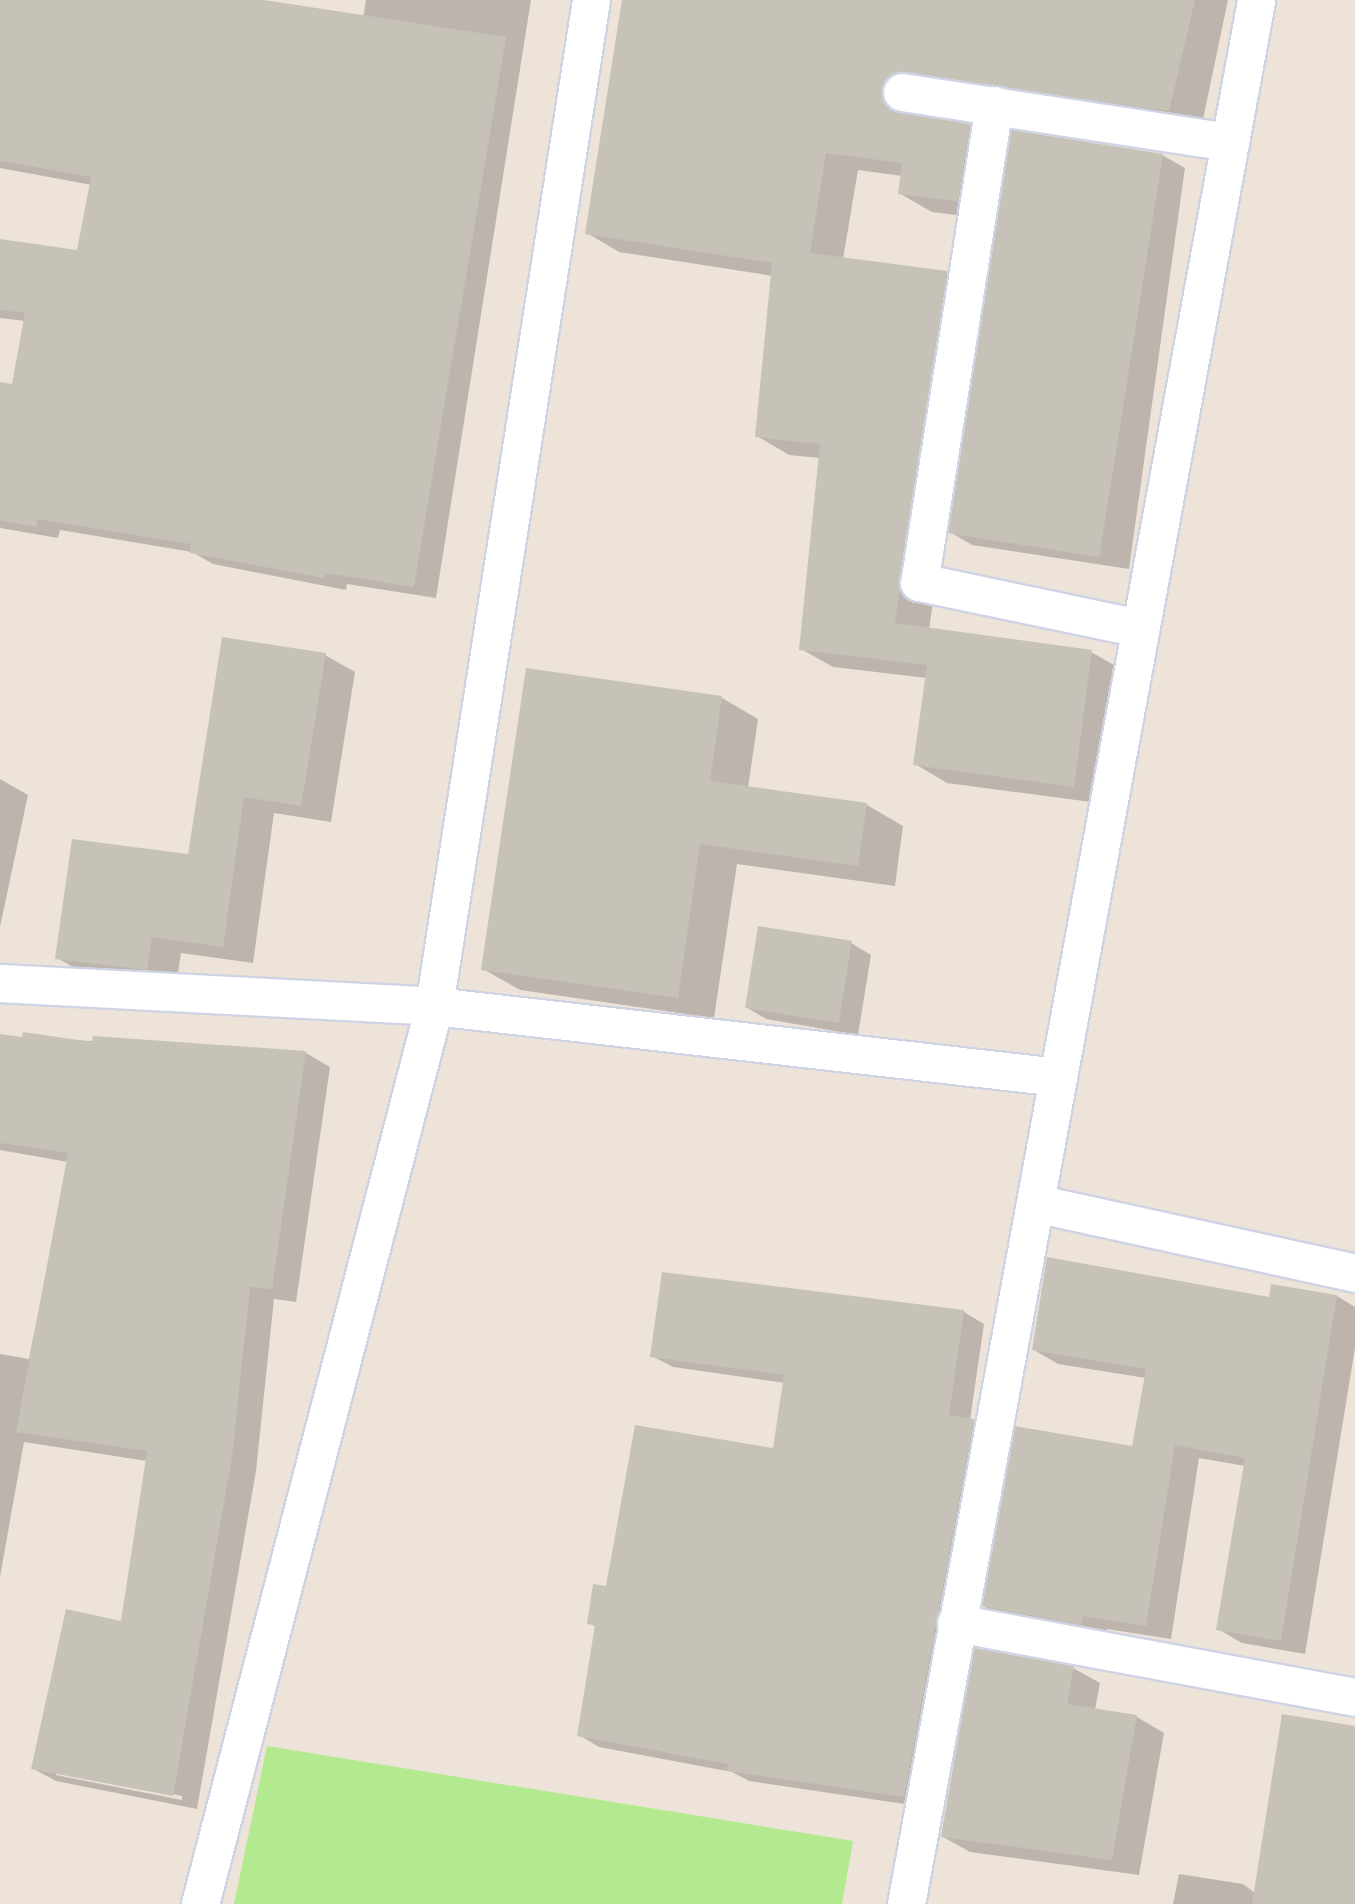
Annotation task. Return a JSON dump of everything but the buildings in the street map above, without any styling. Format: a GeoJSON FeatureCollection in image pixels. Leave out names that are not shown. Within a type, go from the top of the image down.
{"type":"FeatureCollection","features":[{"type":"Feature","properties":{"kind":"street"},"geometry":{"type":"LineString","coordinates":[[200,1904],[434,1006],[591,0]]}},
{"type":"Feature","properties":{"kind":"street"},"geometry":{"type":"LineString","coordinates":[[906,1904],[1256,0]]}},
{"type":"Feature","properties":{"kind":"street"},"geometry":{"type":"LineString","coordinates":[[902,92],[1230,142]]}},
{"type":"Feature","properties":{"kind":"street"},"geometry":{"type":"LineString","coordinates":[[994,105],[919,582],[1140,628]]}},
{"type":"Feature","properties":{"kind":"street"},"geometry":{"type":"LineString","coordinates":[[0,983],[434,1006],[1058,1077]]}},
{"type":"Feature","properties":{"kind":"street"},"geometry":{"type":"LineString","coordinates":[[1035,1203],[1355,1273]]}},
{"type":"Feature","properties":{"kind":"street"},"geometry":{"type":"LineString","coordinates":[[956,1623],[1355,1698]]}},
{"type":"Feature","properties":{"kind":"green space"},"geometry":{"type":"Polygon","coordinates":[[[267,1746],[853,1841],[842,1904],[234,1904],[267,1746]]]}}]}
